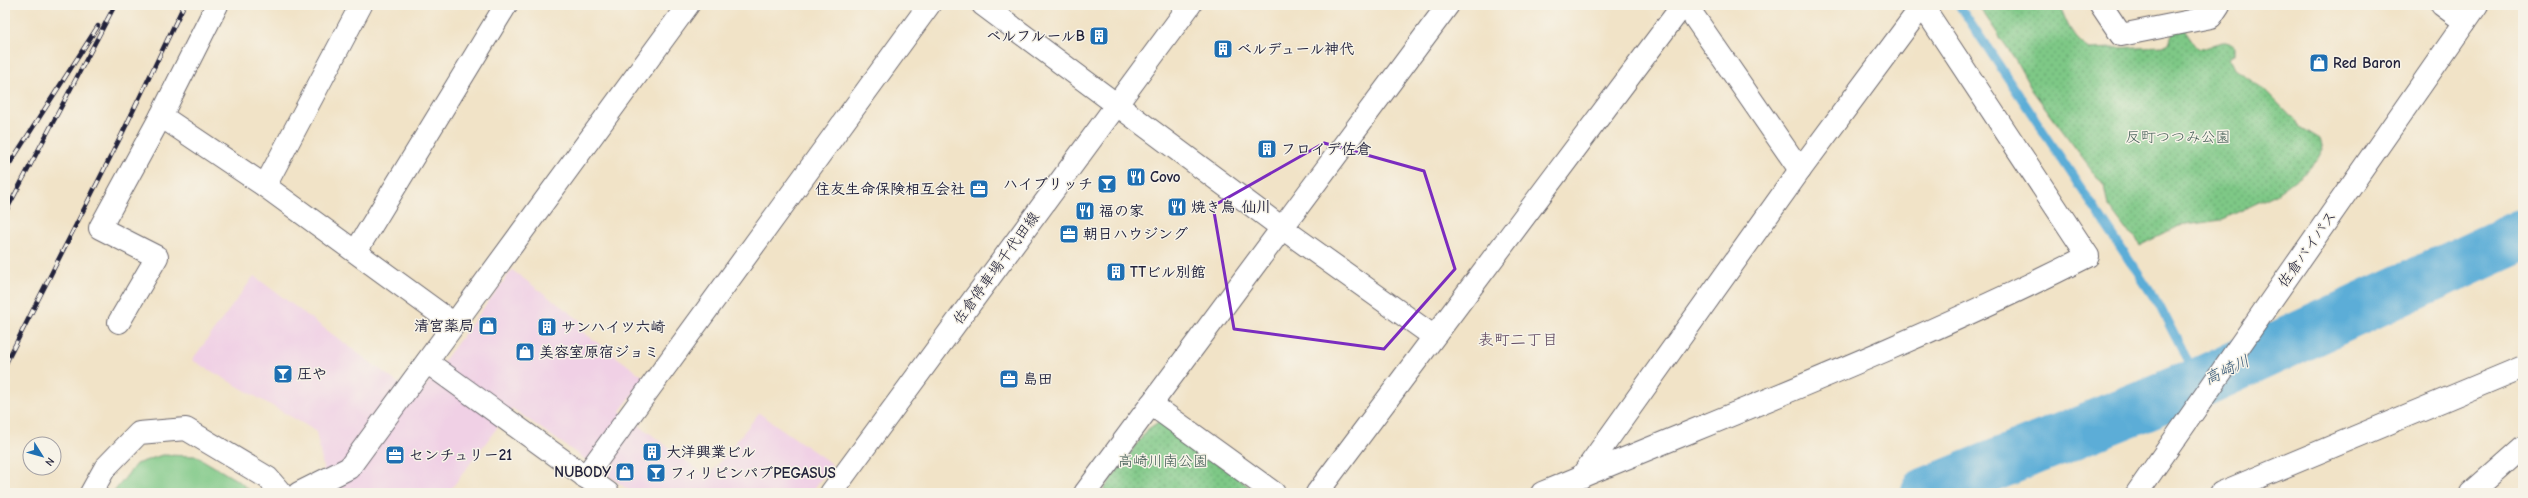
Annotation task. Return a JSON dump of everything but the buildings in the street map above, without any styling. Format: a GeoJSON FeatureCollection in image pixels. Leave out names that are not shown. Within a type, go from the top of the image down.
{"type":"FeatureCollection","features":[{"type":"Feature","properties":{"kind":"main road"},"geometry":{"type":"LineString","coordinates":[[119,322],[157,257],[100,228],[161,116],[217,5]]}},
{"type":"Feature","properties":{"kind":"main road"},"geometry":{"type":"LineString","coordinates":[[265,186],[361,5]]}},
{"type":"Feature","properties":{"kind":"main road"},"geometry":{"type":"LineString","coordinates":[[356,250],[506,5]]}},
{"type":"Feature","properties":{"kind":"main road"},"geometry":{"type":"LineString","coordinates":[[299,493],[349,468],[688,5]]}},
{"type":"Feature","properties":{"kind":"main road"},"geometry":{"type":"LineString","coordinates":[[585,476],[929,5]]}},
{"type":"Feature","properties":{"kind":"main road"},"geometry":{"type":"LineString","coordinates":[[983,5],[1282,228],[1433,336]]}},
{"type":"Feature","properties":{"kind":"main road","name":"佐倉停車場千代田線"},"geometry":{"type":"LineString","coordinates":[[831,493],[1190,5]]}},
{"type":"Feature","properties":{"kind":"main road"},"geometry":{"type":"LineString","coordinates":[[1085,493],[1448,5]]}},
{"type":"Feature","properties":{"kind":"main road"},"geometry":{"type":"LineString","coordinates":[[1317,493],[1433,336],[1683,5]]}},
{"type":"Feature","properties":{"kind":"main road"},"geometry":{"type":"LineString","coordinates":[[1686,5],[1800,170]]}},
{"type":"Feature","properties":{"kind":"main road"},"geometry":{"type":"LineString","coordinates":[[1542,493],[1837,372],[1964,317],[2088,256],[1922,5],[1800,170],[1581,477]]}},
{"type":"Feature","properties":{"kind":"main road"},"geometry":{"type":"LineString","coordinates":[[2101,5],[2121,35],[2212,17],[2220,5]]}},
{"type":"Feature","properties":{"kind":"main road"},"geometry":{"type":"LineString","coordinates":[[2442,5],[2471,14]]}},
{"type":"Feature","properties":{"kind":"main road","name":"佐倉バイパス"},"geometry":{"type":"LineString","coordinates":[[2141,487],[2471,14]]}},
{"type":"Feature","properties":{"kind":"main road"},"geometry":{"type":"LineString","coordinates":[[161,116],[265,186],[356,250],[454,324]]}},
{"type":"Feature","properties":{"kind":"main road"},"geometry":{"type":"LineString","coordinates":[[427,362],[608,493]]}},
{"type":"Feature","properties":{"kind":"main road"},"geometry":{"type":"LineString","coordinates":[[2221,493],[2247,480],[2523,367]]}},
{"type":"Feature","properties":{"kind":"main road"},"geometry":{"type":"LineString","coordinates":[[1151,404],[1274,493]]}},
{"type":"Feature","properties":{"kind":"main road"},"geometry":{"type":"LineString","coordinates":[[91,493],[105,468],[139,433],[186,429],[268,478],[281,493]]}},
{"type":"Feature","properties":{"kind":"main road"},"geometry":{"type":"LineString","coordinates":[[2471,493],[2523,446]]}},
{"type":"Feature","properties":{"kind":"highlighted area"},"geometry":{"type":"Polygon","coordinates":[[[1324,143],[1424,171],[1455,269],[1384,349],[1234,329],[1213,206],[1324,143]]]}},
{"type":"Feature","properties":{"kind":"shaded area"},"geometry":{"type":"Polygon","coordinates":[[[512,270],[581,321],[579,329],[645,378],[620,411],[708,477],[759,413],[832,464],[811,493],[633,493],[512,408],[448,493],[328,493],[316,431],[192,360],[254,276],[417,397],[512,270]]]}},
{"type":"Feature","properties":{"kind":"green space","name":"反町つつみ公園"},"geometry":{"type":"Polygon","coordinates":[[[1978,5],[2060,5],[2071,30],[2084,45],[2090,49],[2163,46],[2169,43],[2175,25],[2185,30],[2198,49],[2217,43],[2226,42],[2235,47],[2235,54],[2229,58],[2234,69],[2265,90],[2302,128],[2320,139],[2323,149],[2308,170],[2276,194],[2221,220],[2179,226],[2140,246],[2136,238],[2126,230],[2108,206],[2104,186],[2032,90],[2015,59],[1978,5]]]}},
{"type":"Feature","properties":{"kind":"green space","name":"高崎川南公園"},"geometry":{"type":"Polygon","coordinates":[[[1160,421],[1258,493],[1101,493],[1148,429],[1160,421]]]}},
{"type":"Feature","properties":{"kind":"green space"},"geometry":{"type":"Polygon","coordinates":[[[162,455],[196,456],[240,482],[252,493],[113,493],[136,464],[162,455]]]}},
{"type":"Feature","properties":{"kind":"waterway"},"geometry":{"type":"LineString","coordinates":[[1959,5],[2159,305],[2199,383]]}},
{"type":"Feature","properties":{"kind":"waterway","name":"高崎川"},"geometry":{"type":"LineString","coordinates":[[1926,493],[2199,383],[2523,234]]}},
{"type":"Feature","properties":{"kind":"railway"},"geometry":{"type":"LineString","coordinates":[[5,213],[115,5]]}},
{"type":"Feature","properties":{"kind":"railway"},"geometry":{"type":"LineString","coordinates":[[5,365],[122,134],[184,5]]}},
{"type":"Feature","properties":{"kind":"railway"},"geometry":{"type":"LineString","coordinates":[[5,171],[98,26]]}},
{"type":"Feature","properties":{"kind":"place","name":"ベルフルールB"},"geometry":{"type":"Point","coordinates":[1099,36]}},
{"type":"Feature","properties":{"kind":"place","name":"ベルデュール神代"},"geometry":{"type":"Point","coordinates":[1223,49]}},
{"type":"Feature","properties":{"kind":"place","name":"Red Baron"},"geometry":{"type":"Point","coordinates":[2319,63]}},
{"type":"Feature","properties":{"kind":"place","name":"フロイデ佐倉"},"geometry":{"type":"Point","coordinates":[1267,149]}},
{"type":"Feature","properties":{"kind":"place","name":"Covo"},"geometry":{"type":"Point","coordinates":[1136,177]}},
{"type":"Feature","properties":{"kind":"place","name":"ハイブリッチ"},"geometry":{"type":"Point","coordinates":[1107,184]}},
{"type":"Feature","properties":{"kind":"place","name":"住友生命保険相互会社"},"geometry":{"type":"Point","coordinates":[979,189]}},
{"type":"Feature","properties":{"kind":"place","name":"焼き鳥 仙川"},"geometry":{"type":"Point","coordinates":[1177,207]}},
{"type":"Feature","properties":{"kind":"place","name":"福の家"},"geometry":{"type":"Point","coordinates":[1085,211]}},
{"type":"Feature","properties":{"kind":"place","name":"朝日ハウジング"},"geometry":{"type":"Point","coordinates":[1069,234]}},
{"type":"Feature","properties":{"kind":"place","name":"TTビル別館"},"geometry":{"type":"Point","coordinates":[1116,272]}},
{"type":"Feature","properties":{"kind":"place","name":"清宮薬局"},"geometry":{"type":"Point","coordinates":[488,326]}},
{"type":"Feature","properties":{"kind":"place","name":"サンハイツ六崎"},"geometry":{"type":"Point","coordinates":[547,327]}},
{"type":"Feature","properties":{"kind":"place","name":"美容室原宿ジョミ"},"geometry":{"type":"Point","coordinates":[525,352]}},
{"type":"Feature","properties":{"kind":"place","name":"圧や"},"geometry":{"type":"Point","coordinates":[283,374]}},
{"type":"Feature","properties":{"kind":"place","name":"島田"},"geometry":{"type":"Point","coordinates":[1009,379]}},
{"type":"Feature","properties":{"kind":"place","name":"大洋興業ビル"},"geometry":{"type":"Point","coordinates":[652,452]}},
{"type":"Feature","properties":{"kind":"place","name":"センチュリー21"},"geometry":{"type":"Point","coordinates":[395,455]}},
{"type":"Feature","properties":{"kind":"place","name":"NUBODY"},"geometry":{"type":"Point","coordinates":[625,472]}},
{"type":"Feature","properties":{"kind":"place","name":"フィリピンパブPEGASUS"},"geometry":{"type":"Point","coordinates":[656,473]}},
{"type":"Feature","properties":{"kind":"district","name":"表町二丁目"},"geometry":{"type":"Point","coordinates":[1518,340]}}]}
